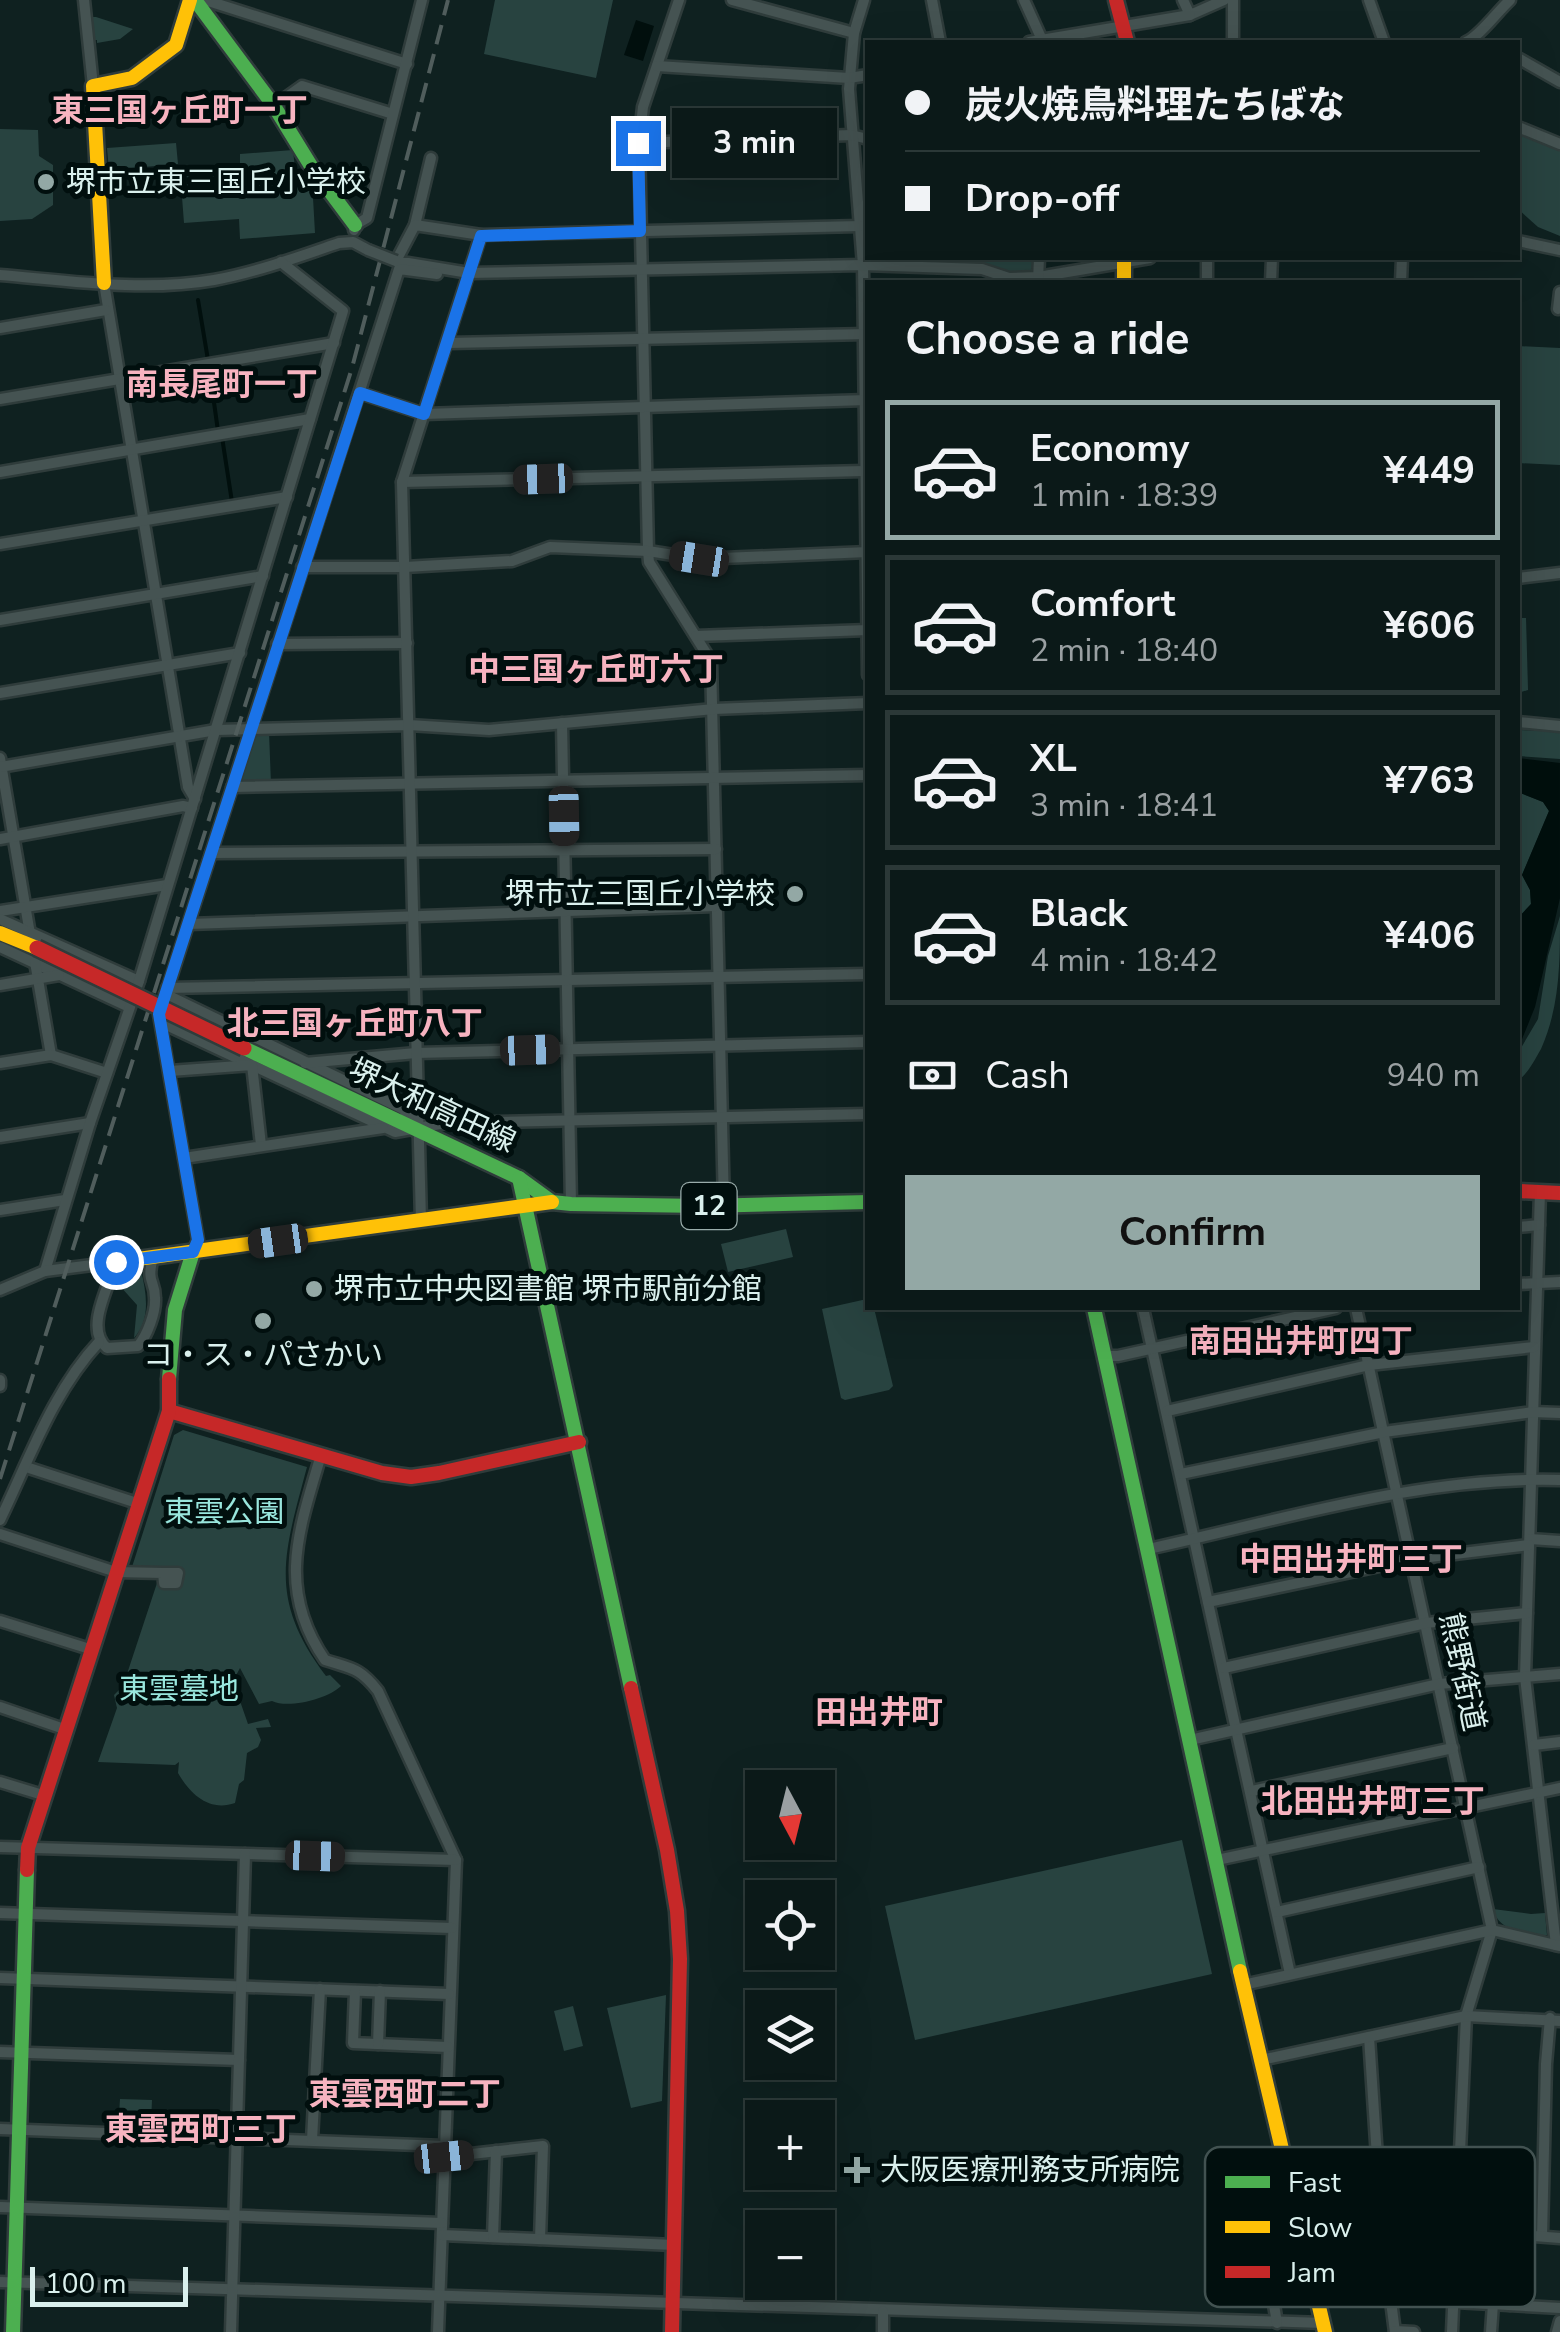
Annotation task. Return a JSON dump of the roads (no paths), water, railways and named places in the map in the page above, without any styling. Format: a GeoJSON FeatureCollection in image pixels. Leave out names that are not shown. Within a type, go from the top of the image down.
{"type":"FeatureCollection","features":[{"type":"Feature","properties":{"kind":"street"},"geometry":{"type":"LineString","coordinates":[[84,0],[106,310],[178,736],[193,803]]}},
{"type":"Feature","properties":{"kind":"street"},"geometry":{"type":"LineString","coordinates":[[92,86],[132,78],[176,45],[192,0]]}},
{"type":"Feature","properties":{"kind":"street"},"geometry":{"type":"LineString","coordinates":[[192,0],[274,106],[354,233],[368,250],[396,261],[469,273],[863,265],[982,268],[1008,278],[1038,280],[1124,260]]}},
{"type":"Feature","properties":{"kind":"street"},"geometry":{"type":"LineString","coordinates":[[205,0],[407,64]]}},
{"type":"Feature","properties":{"kind":"street"},"geometry":{"type":"LineString","coordinates":[[0,275],[104,284],[198,282],[282,262],[354,233],[367,218],[422,0]]}},
{"type":"Feature","properties":{"kind":"street"},"geometry":{"type":"LineString","coordinates":[[679,0],[643,107],[638,143],[648,550],[649,562],[711,661],[724,1206]]}},
{"type":"Feature","properties":{"kind":"street"},"geometry":{"type":"LineString","coordinates":[[732,0],[854,33]]}},
{"type":"Feature","properties":{"kind":"street"},"geometry":{"type":"LineString","coordinates":[[448,342],[865,334],[848,78],[854,33],[864,0]]}},
{"type":"Feature","properties":{"kind":"street"},"geometry":{"type":"LineString","coordinates":[[932,0],[940,40]]}},
{"type":"Feature","properties":{"kind":"street"},"geometry":{"type":"LineString","coordinates":[[1024,0],[1043,40]]}},
{"type":"Feature","properties":{"kind":"street"},"geometry":{"type":"LineString","coordinates":[[1116,0],[1127,40]]}},
{"type":"Feature","properties":{"kind":"street"},"geometry":{"type":"LineString","coordinates":[[1184,0],[1190,15]]}},
{"type":"Feature","properties":{"kind":"street"},"geometry":{"type":"LineString","coordinates":[[1048,40],[1190,15],[1224,0]]}},
{"type":"Feature","properties":{"kind":"street"},"geometry":{"type":"LineString","coordinates":[[1232,40],[1233,0]]}},
{"type":"Feature","properties":{"kind":"street"},"geometry":{"type":"LineString","coordinates":[[1369,0],[1383,40]]}},
{"type":"Feature","properties":{"kind":"street"},"geometry":{"type":"LineString","coordinates":[[1475,40],[1481,28],[1510,0]]}},
{"type":"Feature","properties":{"kind":"street"},"geometry":{"type":"LineString","coordinates":[[1520,59],[1560,82]]}},
{"type":"Feature","properties":{"kind":"street"},"geometry":{"type":"LineString","coordinates":[[657,66],[848,78],[865,75]]}},
{"type":"Feature","properties":{"kind":"street"},"geometry":{"type":"LineString","coordinates":[[274,106],[302,86],[394,114]]}},
{"type":"Feature","properties":{"kind":"street"},"geometry":{"type":"LineString","coordinates":[[1520,128],[1560,144]]}},
{"type":"Feature","properties":{"kind":"street"},"geometry":{"type":"LineString","coordinates":[[638,143],[865,137]]}},
{"type":"Feature","properties":{"kind":"street"},"geometry":{"type":"LineString","coordinates":[[396,261],[415,225],[431,158]]}},
{"type":"Feature","properties":{"kind":"street"},"geometry":{"type":"LineString","coordinates":[[415,225],[481,236],[860,226]]}},
{"type":"Feature","properties":{"kind":"street"},"geometry":{"type":"LineString","coordinates":[[420,1221],[402,482],[481,236]]}},
{"type":"Feature","properties":{"kind":"street"},"geometry":{"type":"LineString","coordinates":[[1520,242],[1560,250]]}},
{"type":"Feature","properties":{"kind":"street"},"geometry":{"type":"LineString","coordinates":[[45,1271],[130,1008],[343,311],[282,262]]}},
{"type":"Feature","properties":{"kind":"street"},"geometry":{"type":"LineString","coordinates":[[13,2332],[7,2282],[8,2207],[19,2130],[28,1848],[169,1411],[170,1349],[184,1270],[198,1240],[159,1014],[399,270],[440,274],[452,270]]}},
{"type":"Feature","properties":{"kind":"street"},"geometry":{"type":"LineString","coordinates":[[1558,309],[1560,292]]}},
{"type":"Feature","properties":{"kind":"street"},"geometry":{"type":"LineString","coordinates":[[0,328],[106,310]]}},
{"type":"Feature","properties":{"kind":"street"},"geometry":{"type":"LineString","coordinates":[[0,400],[334,343]]}},
{"type":"Feature","properties":{"kind":"street"},"geometry":{"type":"LineString","coordinates":[[360,393],[424,414],[865,400]]}},
{"type":"Feature","properties":{"kind":"street"},"geometry":{"type":"LineString","coordinates":[[0,472],[310,419]]}},
{"type":"Feature","properties":{"kind":"street"},"geometry":{"type":"LineString","coordinates":[[865,435],[865,497]]}},
{"type":"Feature","properties":{"kind":"street"},"geometry":{"type":"LineString","coordinates":[[402,482],[864,470]]}},
{"type":"Feature","properties":{"kind":"street"},"geometry":{"type":"LineString","coordinates":[[0,544],[287,497]]}},
{"type":"Feature","properties":{"kind":"street"},"geometry":{"type":"LineString","coordinates":[[302,567],[512,561],[550,547],[648,550],[699,559],[865,552]]}},
{"type":"Feature","properties":{"kind":"street"},"geometry":{"type":"LineString","coordinates":[[1520,578],[1560,573]]}},
{"type":"Feature","properties":{"kind":"street"},"geometry":{"type":"LineString","coordinates":[[0,620],[263,576]]}},
{"type":"Feature","properties":{"kind":"street"},"geometry":{"type":"LineString","coordinates":[[696,636],[865,630]]}},
{"type":"Feature","properties":{"kind":"street"},"geometry":{"type":"LineString","coordinates":[[277,644],[406,643]]}},
{"type":"Feature","properties":{"kind":"street"},"geometry":{"type":"LineString","coordinates":[[0,694],[240,653]]}},
{"type":"Feature","properties":{"kind":"street"},"geometry":{"type":"LineString","coordinates":[[52,1055],[0,764],[216,730],[408,725],[489,730],[714,709],[865,703]]}},
{"type":"Feature","properties":{"kind":"street"},"geometry":{"type":"LineString","coordinates":[[1520,722],[1560,726]]}},
{"type":"Feature","properties":{"kind":"street"},"geometry":{"type":"LineString","coordinates":[[562,723],[571,1204]]}},
{"type":"Feature","properties":{"kind":"street"},"geometry":{"type":"LineString","coordinates":[[232,787],[865,774]]}},
{"type":"Feature","properties":{"kind":"street"},"geometry":{"type":"LineString","coordinates":[[0,839],[193,803]]}},
{"type":"Feature","properties":{"kind":"street"},"geometry":{"type":"LineString","coordinates":[[211,853],[716,849]]}},
{"type":"Feature","properties":{"kind":"street"},"geometry":{"type":"LineString","coordinates":[[0,911],[167,885]]}},
{"type":"Feature","properties":{"kind":"street"},"geometry":{"type":"LineString","coordinates":[[189,924],[716,906]]}},
{"type":"Feature","properties":{"kind":"street"},"geometry":{"type":"LineString","coordinates":[[0,919],[60,975],[130,1008]]}},
{"type":"Feature","properties":{"kind":"street","name":"堺大和高田線"},"geometry":{"type":"LineString","coordinates":[[0,933],[519,1178],[552,1202]]}},
{"type":"Feature","properties":{"kind":"street"},"geometry":{"type":"LineString","coordinates":[[0,947],[34,948],[138,981]]}},
{"type":"Feature","properties":{"kind":"street"},"geometry":{"type":"LineString","coordinates":[[166,991],[865,974]]}},
{"type":"Feature","properties":{"kind":"street"},"geometry":{"type":"LineString","coordinates":[[0,986],[60,975]]}},
{"type":"Feature","properties":{"kind":"street"},"geometry":{"type":"LineString","coordinates":[[166,991],[403,1109],[418,1130]]}},
{"type":"Feature","properties":{"kind":"street"},"geometry":{"type":"LineString","coordinates":[[162,1023],[395,1132],[446,1124],[865,1114]]}},
{"type":"Feature","properties":{"kind":"street"},"geometry":{"type":"LineString","coordinates":[[305,1063],[416,1053],[865,1042]]}},
{"type":"Feature","properties":{"kind":"street"},"geometry":{"type":"LineString","coordinates":[[0,1063],[52,1055],[107,1073]]}},
{"type":"Feature","properties":{"kind":"street"},"geometry":{"type":"LineString","coordinates":[[170,1071],[252,1064]]}},
{"type":"Feature","properties":{"kind":"street"},"geometry":{"type":"LineString","coordinates":[[252,1064],[261,1146]]}},
{"type":"Feature","properties":{"kind":"street"},"geometry":{"type":"LineString","coordinates":[[0,1137],[90,1123]]}},
{"type":"Feature","properties":{"kind":"street"},"geometry":{"type":"LineString","coordinates":[[184,1158],[384,1128]]}},
{"type":"Feature","properties":{"kind":"street"},"geometry":{"type":"LineString","coordinates":[[519,1178],[677,1910],[680,2025],[672,2332]]}},
{"type":"Feature","properties":{"kind":"street"},"geometry":{"type":"LineString","coordinates":[[1520,1191],[1560,1193]]}},
{"type":"Feature","properties":{"kind":"street"},"geometry":{"type":"LineString","coordinates":[[1243,1985],[1492,1930],[1558,1946],[1525,1676],[1540,1192]]}},
{"type":"Feature","properties":{"kind":"street"},"geometry":{"type":"LineString","coordinates":[[0,1210],[65,1200]]}},
{"type":"Feature","properties":{"kind":"street"},"geometry":{"type":"LineString","coordinates":[[0,1290],[45,1271],[552,1202]]}},
{"type":"Feature","properties":{"kind":"street","name":"12"},"geometry":{"type":"LineString","coordinates":[[552,1202],[724,1206],[865,1202]]}},
{"type":"Feature","properties":{"kind":"street"},"geometry":{"type":"LineString","coordinates":[[1520,1227],[1539,1225]]}},
{"type":"Feature","properties":{"kind":"street"},"geometry":{"type":"LineString","coordinates":[[116,1262],[95,1330],[100,1342],[117,1350],[138,1346],[145,1338],[156,1297],[148,1278],[153,1257]]}},
{"type":"Feature","properties":{"kind":"street"},"geometry":{"type":"LineString","coordinates":[[1520,1284],[1560,1282]]}},
{"type":"Feature","properties":{"kind":"street"},"geometry":{"type":"LineString","coordinates":[[1094,1310],[1281,2147]]}},
{"type":"Feature","properties":{"kind":"street"},"geometry":{"type":"LineString","coordinates":[[1143,1310],[1192,1540],[1239,1729],[1290,1974]]}},
{"type":"Feature","properties":{"kind":"street"},"geometry":{"type":"LineString","coordinates":[[1106,1356],[1327,1310]]}},
{"type":"Feature","properties":{"kind":"street","name":"熊野街道"},"geometry":{"type":"LineString","coordinates":[[1356,1310],[1492,1930]]}},
{"type":"Feature","properties":{"kind":"street"},"geometry":{"type":"LineString","coordinates":[[0,1520],[61,1394],[84,1358],[100,1342]]}},
{"type":"Feature","properties":{"kind":"street"},"geometry":{"type":"LineString","coordinates":[[1168,1412],[1369,1365],[1534,1347]]}},
{"type":"Feature","properties":{"kind":"street"},"geometry":{"type":"LineString","coordinates":[[169,1411],[382,1473],[411,1476],[579,1442]]}},
{"type":"Feature","properties":{"kind":"street"},"geometry":{"type":"LineString","coordinates":[[1181,1474],[1384,1432],[1533,1412],[1560,1413]]}},
{"type":"Feature","properties":{"kind":"street"},"geometry":{"type":"LineString","coordinates":[[321,1455],[294,1561],[303,1619],[324,1660],[352,1666],[366,1675],[378,1691],[456,1860],[438,2332]]}},
{"type":"Feature","properties":{"kind":"street"},"geometry":{"type":"LineString","coordinates":[[26,1467],[137,1504]]}},
{"type":"Feature","properties":{"kind":"street"},"geometry":{"type":"LineString","coordinates":[[1148,1550],[1398,1494],[1533,1479],[1560,1480]]}},
{"type":"Feature","properties":{"kind":"street"},"geometry":{"type":"LineString","coordinates":[[0,1534],[116,1572],[163,1573]]}},
{"type":"Feature","properties":{"kind":"street"},"geometry":{"type":"LineString","coordinates":[[1208,1602],[1413,1559],[1560,1541]]}},
{"type":"Feature","properties":{"kind":"street"},"geometry":{"type":"LineString","coordinates":[[1224,1668],[1426,1624],[1527,1613]]}},
{"type":"Feature","properties":{"kind":"street"},"geometry":{"type":"LineString","coordinates":[[0,1621],[92,1650]]}},
{"type":"Feature","properties":{"kind":"street"},"geometry":{"type":"LineString","coordinates":[[1190,1740],[1439,1684],[1560,1674]]}},
{"type":"Feature","properties":{"kind":"street"},"geometry":{"type":"LineString","coordinates":[[0,1707],[67,1730]]}},
{"type":"Feature","properties":{"kind":"street"},"geometry":{"type":"LineString","coordinates":[[1534,1745],[1560,1742]]}},
{"type":"Feature","properties":{"kind":"street"},"geometry":{"type":"LineString","coordinates":[[1252,1791],[1453,1748]]}},
{"type":"Feature","properties":{"kind":"street"},"geometry":{"type":"LineString","coordinates":[[1,1785],[46,1796]]}},
{"type":"Feature","properties":{"kind":"street"},"geometry":{"type":"LineString","coordinates":[[1216,1860],[1560,1788]]}},
{"type":"Feature","properties":{"kind":"street"},"geometry":{"type":"LineString","coordinates":[[0,1847],[456,1860]]}},
{"type":"Feature","properties":{"kind":"street"},"geometry":{"type":"LineString","coordinates":[[232,2332],[245,1854]]}},
{"type":"Feature","properties":{"kind":"street"},"geometry":{"type":"LineString","coordinates":[[1277,1912],[1479,1867]]}},
{"type":"Feature","properties":{"kind":"street"},"geometry":{"type":"LineString","coordinates":[[0,1913],[452,1928]]}},
{"type":"Feature","properties":{"kind":"street"},"geometry":{"type":"LineString","coordinates":[[1459,2147],[1466,2016],[1492,1930]]}},
{"type":"Feature","properties":{"kind":"street"},"geometry":{"type":"LineString","coordinates":[[0,1978],[449,1994]]}},
{"type":"Feature","properties":{"kind":"street"},"geometry":{"type":"LineString","coordinates":[[312,2140],[320,1989]]}},
{"type":"Feature","properties":{"kind":"street"},"geometry":{"type":"LineString","coordinates":[[355,1990],[354,2044],[448,2047]]}},
{"type":"Feature","properties":{"kind":"street"},"geometry":{"type":"LineString","coordinates":[[378,2044],[380,1991]]}},
{"type":"Feature","properties":{"kind":"street"},"geometry":{"type":"LineString","coordinates":[[1261,2060],[1466,2016],[1555,2019],[1546,2064],[1542,2236]]}},
{"type":"Feature","properties":{"kind":"street"},"geometry":{"type":"LineString","coordinates":[[1370,2038],[1377,2147]]}},
{"type":"Feature","properties":{"kind":"street"},"geometry":{"type":"LineString","coordinates":[[0,2052],[240,2060]]}},
{"type":"Feature","properties":{"kind":"street"},"geometry":{"type":"LineString","coordinates":[[1546,2064],[1560,2068]]}},
{"type":"Feature","properties":{"kind":"street"},"geometry":{"type":"LineString","coordinates":[[0,2129],[239,2136],[444,2152],[543,2146],[540,2239]]}},
{"type":"Feature","properties":{"kind":"street"},"geometry":{"type":"LineString","coordinates":[[493,2238],[496,2151]]}},
{"type":"Feature","properties":{"kind":"street"},"geometry":{"type":"LineString","coordinates":[[8,2207],[442,2229],[493,2238],[674,2244]]}},
{"type":"Feature","properties":{"kind":"street"},"geometry":{"type":"LineString","coordinates":[[1535,2236],[1560,2238]]}},
{"type":"Feature","properties":{"kind":"street"},"geometry":{"type":"LineString","coordinates":[[7,2282],[1277,2322],[1324,2328]]}},
{"type":"Feature","properties":{"kind":"street"},"geometry":{"type":"LineString","coordinates":[[1535,2306],[1560,2308]]}},
{"type":"Feature","properties":{"kind":"street"},"geometry":{"type":"LineString","coordinates":[[1274,2307],[1277,2322]]}},
{"type":"Feature","properties":{"kind":"street"},"geometry":{"type":"LineString","coordinates":[[1392,2307],[1395,2332],[1414,2332]]}},
{"type":"Feature","properties":{"kind":"street"},"geometry":{"type":"LineString","coordinates":[[1452,2332],[1455,2307]]}},
{"type":"Feature","properties":{"kind":"street"},"geometry":{"type":"LineString","coordinates":[[1491,2332],[1493,2307]]}},
{"type":"Feature","properties":{"kind":"street"},"geometry":{"type":"LineString","coordinates":[[883,2332],[884,2311]]}},
{"type":"Feature","properties":{"kind":"street"},"geometry":{"type":"LineString","coordinates":[[1108,2318],[1108,2332]]}},
{"type":"Feature","properties":{"kind":"street"},"geometry":{"type":"LineString","coordinates":[[1558,2332],[1560,2321]]}},
{"type":"Feature","properties":{"kind":"waterway"},"geometry":{"type":"LineString","coordinates":[[198,300],[208,360]]}},
{"type":"Feature","properties":{"kind":"waterway"},"geometry":{"type":"LineString","coordinates":[[209,367],[218,431]]}},
{"type":"Feature","properties":{"kind":"waterway"},"geometry":{"type":"LineString","coordinates":[[222,437],[232,502]]}},
{"type":"Feature","properties":{"kind":"railway"},"geometry":{"type":"LineString","coordinates":[[0,1479],[352,368],[448,0]]}},
{"type":"Feature","properties":{"kind":"place","name":"堺市立東三国丘小学校"},"geometry":{"type":"Point","coordinates":[46,182]}},
{"type":"Feature","properties":{"kind":"place","name":"堺市立三国丘小学校"},"geometry":{"type":"Point","coordinates":[795,894]}},
{"type":"Feature","properties":{"kind":"place","name":"堺市立中央図書館 堺市駅前分館"},"geometry":{"type":"Point","coordinates":[314,1289]}},
{"type":"Feature","properties":{"kind":"place","name":"コ・ス・パさかい"},"geometry":{"type":"Point","coordinates":[263,1321]}},
{"type":"Feature","properties":{"kind":"place","name":"大阪医療刑務支所病院"},"geometry":{"type":"Point","coordinates":[857,2170]}},
{"type":"Feature","properties":{"kind":"district","name":"東三国ヶ丘町一丁"},"geometry":{"type":"Point","coordinates":[180,110]}},
{"type":"Feature","properties":{"kind":"district","name":"南長尾町一丁"},"geometry":{"type":"Point","coordinates":[222,384]}},
{"type":"Feature","properties":{"kind":"district","name":"中三国ヶ丘町六丁"},"geometry":{"type":"Point","coordinates":[596,669]}},
{"type":"Feature","properties":{"kind":"district","name":"北三国ヶ丘町八丁"},"geometry":{"type":"Point","coordinates":[355,1023]}},
{"type":"Feature","properties":{"kind":"district","name":"南田出井町四丁"},"geometry":{"type":"Point","coordinates":[1301,1341]}},
{"type":"Feature","properties":{"kind":"district","name":"中田出井町三丁"},"geometry":{"type":"Point","coordinates":[1351,1559]}},
{"type":"Feature","properties":{"kind":"district","name":"田出井町"},"geometry":{"type":"Point","coordinates":[879,1712]}},
{"type":"Feature","properties":{"kind":"district","name":"北田出井町三丁"},"geometry":{"type":"Point","coordinates":[1373,1801]}},
{"type":"Feature","properties":{"kind":"district","name":"東雲西町二丁"},"geometry":{"type":"Point","coordinates":[405,2094]}},
{"type":"Feature","properties":{"kind":"district","name":"東雲西町三丁"},"geometry":{"type":"Point","coordinates":[201,2129]}},
{"type":"Feature","properties":{"kind":"park label","name":"東雲公園"},"geometry":{"type":"Point","coordinates":[224,1512]}},
{"type":"Feature","properties":{"kind":"park label","name":"東雲墓地"},"geometry":{"type":"Point","coordinates":[179,1689]}}]}
